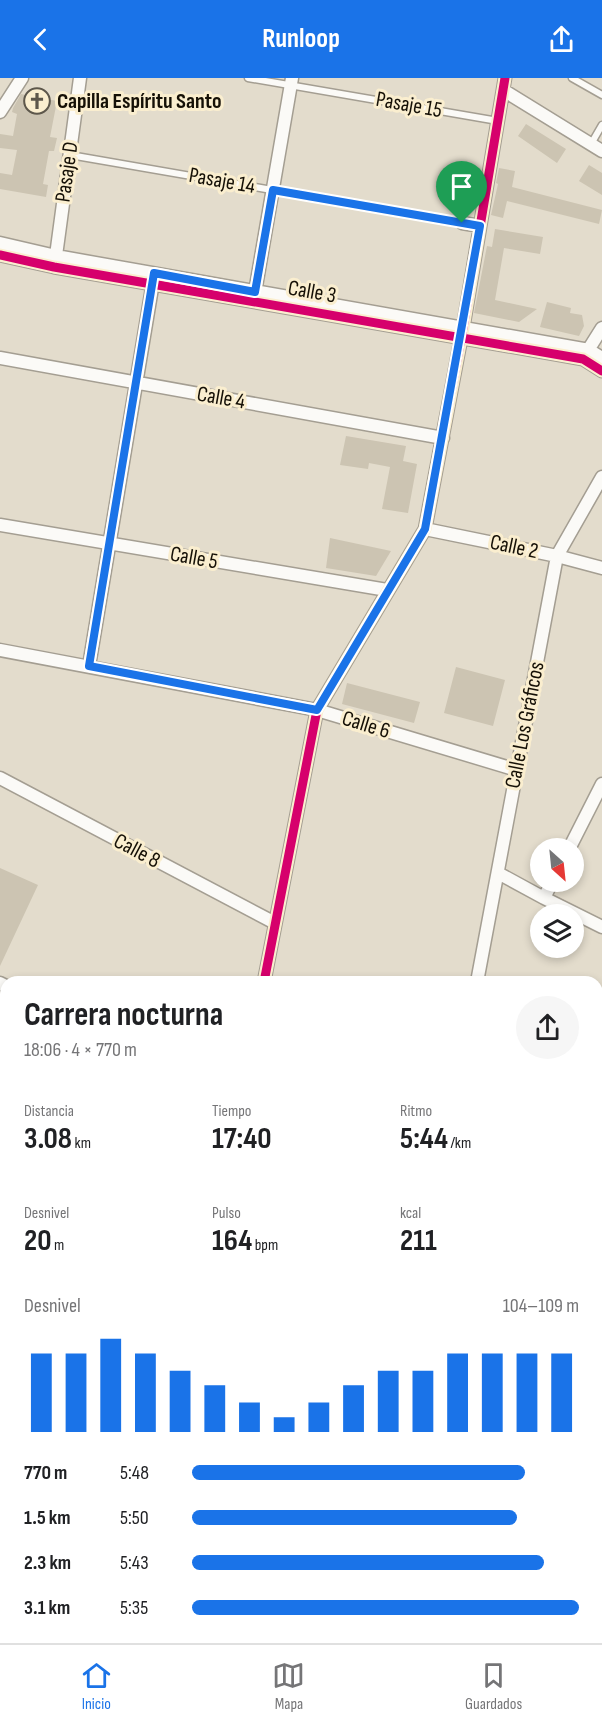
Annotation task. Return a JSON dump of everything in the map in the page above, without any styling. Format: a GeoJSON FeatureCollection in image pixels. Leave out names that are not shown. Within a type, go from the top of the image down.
{"type":"FeatureCollection","features":[{"type":"Feature","properties":{"kind":"street"},"geometry":{"type":"LineString","coordinates":[[0,112],[22,78]]}},
{"type":"Feature","properties":{"kind":"street","name":"Pasaje D"},"geometry":{"type":"LineString","coordinates":[[55,262],[80,78]]}},
{"type":"Feature","properties":{"kind":"street"},"geometry":{"type":"LineString","coordinates":[[254,297],[292,82]]}},
{"type":"Feature","properties":{"kind":"street"},"geometry":{"type":"LineString","coordinates":[[265,976],[317,710],[425,529],[462,333],[504,84],[602,151]]}},
{"type":"Feature","properties":{"kind":"street","name":"Pasaje 14"},"geometry":{"type":"LineString","coordinates":[[462,223],[480,226]]}},
{"type":"Feature","properties":{"kind":"street","name":"Calle 3"},"geometry":{"type":"LineString","coordinates":[[0,243],[55,262]]}},
{"type":"Feature","properties":{"kind":"street","name":"Calle 3"},"geometry":{"type":"LineString","coordinates":[[0,255],[55,262],[586,354]]}},
{"type":"Feature","properties":{"kind":"street"},"geometry":{"type":"LineString","coordinates":[[89,666],[153,279]]}},
{"type":"Feature","properties":{"kind":"street"},"geometry":{"type":"LineString","coordinates":[[586,354],[602,328]]}},
{"type":"Feature","properties":{"kind":"street"},"geometry":{"type":"LineString","coordinates":[[586,354],[602,358]]}},
{"type":"Feature","properties":{"kind":"street"},"geometry":{"type":"LineString","coordinates":[[586,354],[602,371]]}},
{"type":"Feature","properties":{"kind":"street","name":"Calle 4"},"geometry":{"type":"LineString","coordinates":[[0,358],[443,438]]}},
{"type":"Feature","properties":{"kind":"street","name":"Calle Los Gráficos"},"geometry":{"type":"LineString","coordinates":[[478,976],[557,556],[602,477]]}},
{"type":"Feature","properties":{"kind":"street","name":"Calle 5"},"geometry":{"type":"LineString","coordinates":[[0,525],[387,590]]}},
{"type":"Feature","properties":{"kind":"street","name":"Calle 2"},"geometry":{"type":"LineString","coordinates":[[425,529],[557,556],[602,568]]}},
{"type":"Feature","properties":{"kind":"street","name":"Calle 6"},"geometry":{"type":"LineString","coordinates":[[0,650],[317,710],[517,770]]}},
{"type":"Feature","properties":{"kind":"street","name":"Calle 8"},"geometry":{"type":"LineString","coordinates":[[0,778],[275,923]]}},
{"type":"Feature","properties":{"kind":"street"},"geometry":{"type":"LineString","coordinates":[[575,838],[602,784]]}},
{"type":"Feature","properties":{"kind":"street"},"geometry":{"type":"LineString","coordinates":[[498,873],[602,927]]}},
{"type":"Feature","properties":{"kind":"street"},"geometry":{"type":"LineString","coordinates":[[544,898],[547,892]]}},
{"type":"Feature","properties":{"kind":"lane","name":"Pasaje 15"},"geometry":{"type":"LineString","coordinates":[[248,78],[292,82],[498,121]]}},
{"type":"Feature","properties":{"kind":"lane"},"geometry":{"type":"LineString","coordinates":[[572,78],[602,95]]}},
{"type":"Feature","properties":{"kind":"lane"},"geometry":{"type":"LineString","coordinates":[[591,144],[602,125]]}},
{"type":"Feature","properties":{"kind":"lane","name":"Pasaje 14"},"geometry":{"type":"LineString","coordinates":[[70,154],[462,223]]}},
{"type":"Feature","properties":{"kind":"building"},"geometry":{"type":"Polygon","coordinates":[[[21,94],[57,101],[50,137],[57,138],[54,151],[49,151],[43,184],[48,185],[46,197],[0,189],[0,173],[12,175],[17,150],[0,148],[0,134],[13,136],[17,114],[12,112],[21,94]]]}},
{"type":"Feature","properties":{"kind":"building"},"geometry":{"type":"Polygon","coordinates":[[[526,124],[566,149],[557,163],[518,136],[526,124]]]}},
{"type":"Feature","properties":{"kind":"building"},"geometry":{"type":"Polygon","coordinates":[[[589,165],[602,173],[602,195],[579,181],[589,165]]]}},
{"type":"Feature","properties":{"kind":"building"},"geometry":{"type":"Polygon","coordinates":[[[499,168],[515,171],[512,187],[602,210],[599,224],[507,201],[503,218],[491,215],[499,168]]]}},
{"type":"Feature","properties":{"kind":"building"},"geometry":{"type":"Polygon","coordinates":[[[495,229],[543,237],[540,254],[504,248],[495,300],[537,309],[519,322],[474,313],[487,246],[492,247],[495,229]]]}},
{"type":"Feature","properties":{"kind":"building"},"geometry":{"type":"Polygon","coordinates":[[[547,302],[571,308],[570,313],[582,315],[584,326],[579,336],[540,327],[547,302]]]}},
{"type":"Feature","properties":{"kind":"building"},"geometry":{"type":"Polygon","coordinates":[[[346,436],[406,446],[403,461],[417,464],[408,513],[382,509],[390,467],[369,463],[368,469],[340,465],[346,436]]]}},
{"type":"Feature","properties":{"kind":"building"},"geometry":{"type":"Polygon","coordinates":[[[330,538],[391,551],[376,576],[326,568],[330,538]]]}},
{"type":"Feature","properties":{"kind":"building"},"geometry":{"type":"Polygon","coordinates":[[[456,667],[505,680],[493,726],[444,713],[456,667]]]}},
{"type":"Feature","properties":{"kind":"building"},"geometry":{"type":"Polygon","coordinates":[[[347,683],[420,702],[414,723],[342,704],[347,683]]]}},
{"type":"Feature","properties":{"kind":"building"},"geometry":{"type":"Polygon","coordinates":[[[0,868],[38,885],[0,966],[0,868]]]}},
{"type":"Feature","properties":{"kind":"cycle path"},"geometry":{"type":"LineString","coordinates":[[265,976],[317,710],[425,529],[463,328],[505,78]]}},
{"type":"Feature","properties":{"kind":"cycle path"},"geometry":{"type":"LineString","coordinates":[[0,255],[54,267],[583,359],[602,371]]}},
{"type":"Feature","properties":{"kind":"place","name":"Capilla Espíritu Santo"},"geometry":{"type":"Point","coordinates":[37,101]}},
{"type":"Feature","properties":{"kind":"route"},"geometry":{"type":"LineString","coordinates":[[273,190],[462,223],[480,226],[425,529],[317,710],[89,666],[154,273],[255,292],[273,190]]}}]}
